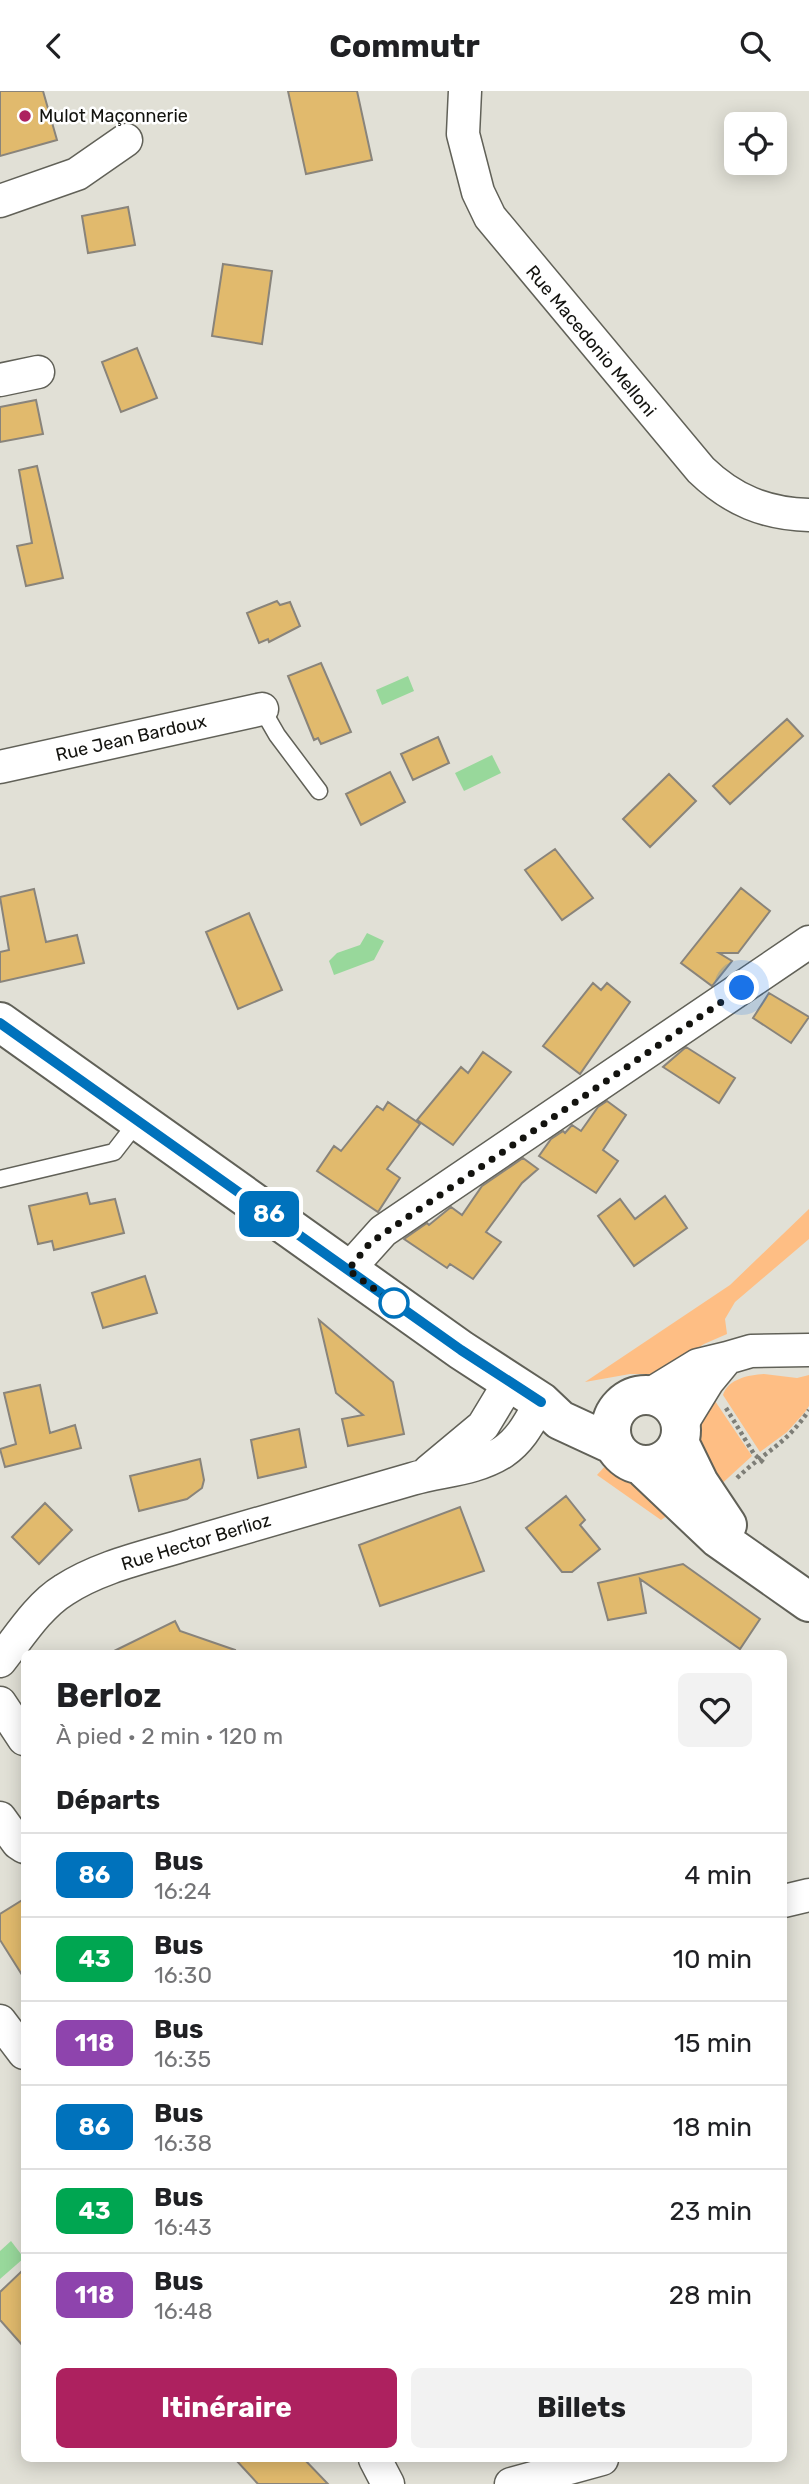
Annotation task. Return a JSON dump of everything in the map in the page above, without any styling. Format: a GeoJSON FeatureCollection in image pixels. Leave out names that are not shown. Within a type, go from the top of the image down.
{"type":"FeatureCollection","features":[{"type":"Feature","properties":{"kind":"main road"},"geometry":{"type":"LineString","coordinates":[[0,1023],[525,1392],[560,1420],[627,1455],[664,1461],[680,1434]]}},
{"type":"Feature","properties":{"kind":"main road"},"geometry":{"type":"LineString","coordinates":[[525,1392],[568,1397],[597,1404],[637,1399],[672,1407],[680,1434],[704,1491],[751,1559]]}},
{"type":"Feature","properties":{"kind":"main road"},"geometry":{"type":"LineString","coordinates":[[637,1399],[613,1419],[611,1432],[627,1455],[718,1538],[809,1602]]}},
{"type":"Feature","properties":{"kind":"street","name":"Rue Macedonio Melloni"},"geometry":{"type":"LineString","coordinates":[[465,91],[463,134],[472,172],[490,217],[505,239],[722,490],[749,505],[772,512],[809,515]]}},
{"type":"Feature","properties":{"kind":"street"},"geometry":{"type":"LineString","coordinates":[[0,201],[77,174],[127,140]]}},
{"type":"Feature","properties":{"kind":"street"},"geometry":{"type":"LineString","coordinates":[[0,380],[38,372]]}},
{"type":"Feature","properties":{"kind":"street","name":"Rue Jean Bardoux"},"geometry":{"type":"LineString","coordinates":[[0,767],[262,709]]}},
{"type":"Feature","properties":{"kind":"street"},"geometry":{"type":"LineString","coordinates":[[348,1270],[383,1231],[809,942]]}},
{"type":"Feature","properties":{"kind":"street"},"geometry":{"type":"LineString","coordinates":[[637,1399],[698,1365],[767,1349],[790,1353],[809,1350]]}},
{"type":"Feature","properties":{"kind":"street"},"geometry":{"type":"LineString","coordinates":[[680,1434],[708,1381],[727,1358]]}},
{"type":"Feature","properties":{"kind":"street","name":"Rue Hector Berlioz"},"geometry":{"type":"LineString","coordinates":[[0,1661],[61,1591],[105,1569],[423,1476],[457,1471],[502,1453],[525,1431],[525,1392]]}},
{"type":"Feature","properties":{"kind":"street"},"geometry":{"type":"LineString","coordinates":[[0,1703],[21,1734]]}},
{"type":"Feature","properties":{"kind":"street"},"geometry":{"type":"LineString","coordinates":[[0,1818],[21,1845]]}},
{"type":"Feature","properties":{"kind":"street"},"geometry":{"type":"LineString","coordinates":[[787,1900],[809,1895]]}},
{"type":"Feature","properties":{"kind":"street"},"geometry":{"type":"LineString","coordinates":[[0,2021],[21,2049]]}},
{"type":"Feature","properties":{"kind":"street"},"geometry":{"type":"LineString","coordinates":[[377,2462],[388,2484]]}},
{"type":"Feature","properties":{"kind":"street"},"geometry":{"type":"LineString","coordinates":[[511,2484],[591,2462]]}},
{"type":"Feature","properties":{"kind":"lane"},"geometry":{"type":"LineString","coordinates":[[262,709],[277,735],[319,791]]}},
{"type":"Feature","properties":{"kind":"lane"},"geometry":{"type":"LineString","coordinates":[[0,1179],[114,1152],[138,1121]]}},
{"type":"Feature","properties":{"kind":"path"},"geometry":{"type":"LineString","coordinates":[[722,1403],[758,1458],[765,1464]]}},
{"type":"Feature","properties":{"kind":"path"},"geometry":{"type":"LineString","coordinates":[[732,1482],[758,1458],[786,1441],[809,1410]]}},
{"type":"Feature","properties":{"kind":"shaded area"},"geometry":{"type":"Polygon","coordinates":[[[408,676],[414,691],[382,705],[376,690],[408,676]]]}},
{"type":"Feature","properties":{"kind":"shaded area"},"geometry":{"type":"Polygon","coordinates":[[[492,755],[501,773],[464,791],[455,773],[492,755]]]}},
{"type":"Feature","properties":{"kind":"shaded area"},"geometry":{"type":"Polygon","coordinates":[[[367,933],[384,941],[374,960],[334,975],[329,961],[337,953],[360,945],[367,933]]]}},
{"type":"Feature","properties":{"kind":"shaded area"},"geometry":{"type":"Polygon","coordinates":[[[809,1209],[809,1239],[735,1302],[725,1319],[727,1334],[704,1344],[659,1374],[630,1374],[585,1382],[730,1285],[809,1209]]]}},
{"type":"Feature","properties":{"kind":"shaded area"},"geometry":{"type":"Polygon","coordinates":[[[764,1374],[797,1378],[809,1375],[809,1406],[787,1432],[760,1452],[723,1395],[734,1382],[764,1374]]]}},
{"type":"Feature","properties":{"kind":"shaded area"},"geometry":{"type":"Polygon","coordinates":[[[711,1395],[752,1456],[717,1488],[697,1436],[711,1395]]]}},
{"type":"Feature","properties":{"kind":"shaded area"},"geometry":{"type":"Polygon","coordinates":[[[607,1464],[627,1479],[640,1483],[674,1511],[661,1520],[597,1475],[607,1464]]]}},
{"type":"Feature","properties":{"kind":"shaded area"},"geometry":{"type":"Polygon","coordinates":[[[11,2241],[21,2254],[21,2261],[0,2279],[0,2251],[11,2241]]]}},
{"type":"Feature","properties":{"kind":"building","name":"Mulot Maçonnerie"},"geometry":{"type":"Polygon","coordinates":[[[0,91],[43,91],[57,140],[0,156],[0,91]]]}},
{"type":"Feature","properties":{"kind":"building"},"geometry":{"type":"Polygon","coordinates":[[[288,91],[357,91],[372,160],[306,174],[288,91]]]}},
{"type":"Feature","properties":{"kind":"building"},"geometry":{"type":"Polygon","coordinates":[[[128,207],[135,245],[88,253],[82,216],[128,207]]]}},
{"type":"Feature","properties":{"kind":"building"},"geometry":{"type":"Polygon","coordinates":[[[223,264],[272,271],[262,344],[212,336],[223,264]]]}},
{"type":"Feature","properties":{"kind":"building"},"geometry":{"type":"Polygon","coordinates":[[[137,348],[157,398],[121,412],[102,362],[137,348]]]}},
{"type":"Feature","properties":{"kind":"building"},"geometry":{"type":"Polygon","coordinates":[[[36,400],[43,434],[0,442],[0,407],[36,400]]]}},
{"type":"Feature","properties":{"kind":"building"},"geometry":{"type":"Polygon","coordinates":[[[37,466],[63,578],[26,586],[17,546],[32,543],[19,470],[37,466]]]}},
{"type":"Feature","properties":{"kind":"building"},"geometry":{"type":"Polygon","coordinates":[[[277,601],[280,605],[290,602],[300,626],[269,642],[268,639],[259,643],[247,613],[277,601]]]}},
{"type":"Feature","properties":{"kind":"building"},"geometry":{"type":"Polygon","coordinates":[[[321,663],[351,732],[321,744],[318,738],[314,740],[288,676],[321,663]]]}},
{"type":"Feature","properties":{"kind":"building"},"geometry":{"type":"Polygon","coordinates":[[[787,719],[803,736],[730,804],[713,786],[787,719]]]}},
{"type":"Feature","properties":{"kind":"building"},"geometry":{"type":"Polygon","coordinates":[[[438,737],[449,763],[413,780],[401,754],[438,737]]]}},
{"type":"Feature","properties":{"kind":"building"},"geometry":{"type":"Polygon","coordinates":[[[390,772],[405,802],[361,825],[346,794],[390,772]]]}},
{"type":"Feature","properties":{"kind":"building"},"geometry":{"type":"Polygon","coordinates":[[[669,774],[696,801],[650,847],[623,819],[669,774]]]}},
{"type":"Feature","properties":{"kind":"building"},"geometry":{"type":"Polygon","coordinates":[[[555,849],[593,898],[562,920],[525,870],[555,849]]]}},
{"type":"Feature","properties":{"kind":"building"},"geometry":{"type":"Polygon","coordinates":[[[741,888],[770,911],[738,953],[719,953],[732,961],[712,986],[681,963],[741,888]]]}},
{"type":"Feature","properties":{"kind":"building"},"geometry":{"type":"Polygon","coordinates":[[[34,889],[46,942],[77,935],[84,963],[0,982],[0,952],[9,950],[0,897],[34,889]]]}},
{"type":"Feature","properties":{"kind":"building"},"geometry":{"type":"Polygon","coordinates":[[[249,913],[282,990],[238,1009],[206,932],[249,913]]]}},
{"type":"Feature","properties":{"kind":"building"},"geometry":{"type":"Polygon","coordinates":[[[593,983],[601,990],[607,983],[630,1002],[580,1074],[543,1046],[593,983]]]}},
{"type":"Feature","properties":{"kind":"building"},"geometry":{"type":"Polygon","coordinates":[[[769,993],[809,1017],[791,1043],[753,1018],[769,993]]]}},
{"type":"Feature","properties":{"kind":"building"},"geometry":{"type":"Polygon","coordinates":[[[686,1047],[735,1078],[719,1103],[663,1067],[686,1047]]]}},
{"type":"Feature","properties":{"kind":"building"},"geometry":{"type":"Polygon","coordinates":[[[483,1052],[511,1072],[453,1145],[417,1120],[461,1067],[468,1073],[483,1052]]]}},
{"type":"Feature","properties":{"kind":"building"},"geometry":{"type":"Polygon","coordinates":[[[607,1101],[626,1115],[603,1150],[618,1161],[596,1193],[539,1156],[551,1139],[563,1131],[565,1133],[572,1125],[581,1131],[598,1107],[607,1101]]]}},
{"type":"Feature","properties":{"kind":"building"},"geometry":{"type":"Polygon","coordinates":[[[388,1102],[420,1124],[387,1169],[400,1178],[378,1212],[317,1171],[334,1146],[341,1151],[377,1106],[383,1110],[388,1102]]]}},
{"type":"Feature","properties":{"kind":"building"},"geometry":{"type":"Polygon","coordinates":[[[523,1158],[538,1169],[522,1183],[486,1232],[501,1242],[473,1279],[450,1264],[447,1268],[404,1239],[427,1223],[429,1225],[451,1207],[462,1215],[482,1186],[523,1158]]]}},
{"type":"Feature","properties":{"kind":"building"},"geometry":{"type":"Polygon","coordinates":[[[87,1193],[90,1204],[115,1199],[124,1233],[54,1250],[52,1241],[38,1244],[29,1206],[87,1193]]]}},
{"type":"Feature","properties":{"kind":"building"},"geometry":{"type":"Polygon","coordinates":[[[665,1196],[687,1228],[634,1266],[598,1216],[620,1199],[635,1219],[665,1196]]]}},
{"type":"Feature","properties":{"kind":"building"},"geometry":{"type":"Polygon","coordinates":[[[145,1276],[157,1313],[103,1328],[92,1293],[145,1276]]]}},
{"type":"Feature","properties":{"kind":"building"},"geometry":{"type":"Polygon","coordinates":[[[319,1320],[393,1382],[404,1434],[348,1446],[342,1419],[363,1415],[336,1393],[319,1320]]]}},
{"type":"Feature","properties":{"kind":"building"},"geometry":{"type":"Polygon","coordinates":[[[40,1385],[50,1433],[75,1425],[81,1448],[5,1467],[0,1449],[16,1444],[4,1393],[40,1385]]]}},
{"type":"Feature","properties":{"kind":"building"},"geometry":{"type":"Polygon","coordinates":[[[299,1429],[306,1467],[258,1478],[251,1440],[299,1429]]]}},
{"type":"Feature","properties":{"kind":"building"},"geometry":{"type":"Polygon","coordinates":[[[200,1459],[204,1480],[202,1488],[187,1499],[139,1511],[130,1476],[200,1459]]]}},
{"type":"Feature","properties":{"kind":"building"},"geometry":{"type":"Polygon","coordinates":[[[566,1496],[585,1520],[580,1525],[600,1549],[572,1572],[562,1572],[526,1528],[566,1496]]]}},
{"type":"Feature","properties":{"kind":"building"},"geometry":{"type":"Polygon","coordinates":[[[45,1503],[72,1530],[39,1564],[12,1537],[45,1503]]]}},
{"type":"Feature","properties":{"kind":"building"},"geometry":{"type":"Polygon","coordinates":[[[460,1507],[484,1571],[380,1606],[359,1545],[460,1507]]]}},
{"type":"Feature","properties":{"kind":"building"},"geometry":{"type":"Polygon","coordinates":[[[683,1564],[760,1619],[740,1649],[640,1579],[646,1613],[608,1620],[598,1583],[683,1564]]]}},
{"type":"Feature","properties":{"kind":"building"},"geometry":{"type":"Polygon","coordinates":[[[175,1621],[180,1631],[235,1650],[116,1650],[175,1621]]]}},
{"type":"Feature","properties":{"kind":"building"},"geometry":{"type":"Polygon","coordinates":[[[21,1901],[21,1973],[0,1940],[0,1914],[21,1901]]]}},
{"type":"Feature","properties":{"kind":"building"},"geometry":{"type":"Polygon","coordinates":[[[21,2272],[21,2344],[0,2320],[0,2292],[21,2272]]]}},
{"type":"Feature","properties":{"kind":"building"},"geometry":{"type":"Polygon","coordinates":[[[238,2462],[307,2462],[328,2484],[258,2484],[238,2462]]]}},
{"type":"Feature","properties":{"kind":"bus line","name":"86"},"geometry":{"type":"LineString","coordinates":[[0,1023],[461,1350],[541,1402]]}},
{"type":"Feature","properties":{"kind":"place","name":"Mulot Maçonnerie"},"geometry":{"type":"Point","coordinates":[25,116]}},
{"type":"Feature","properties":{"kind":"route"},"geometry":{"type":"LineString","coordinates":[[394,1303],[348,1270],[383,1231],[742,988]]}}]}
